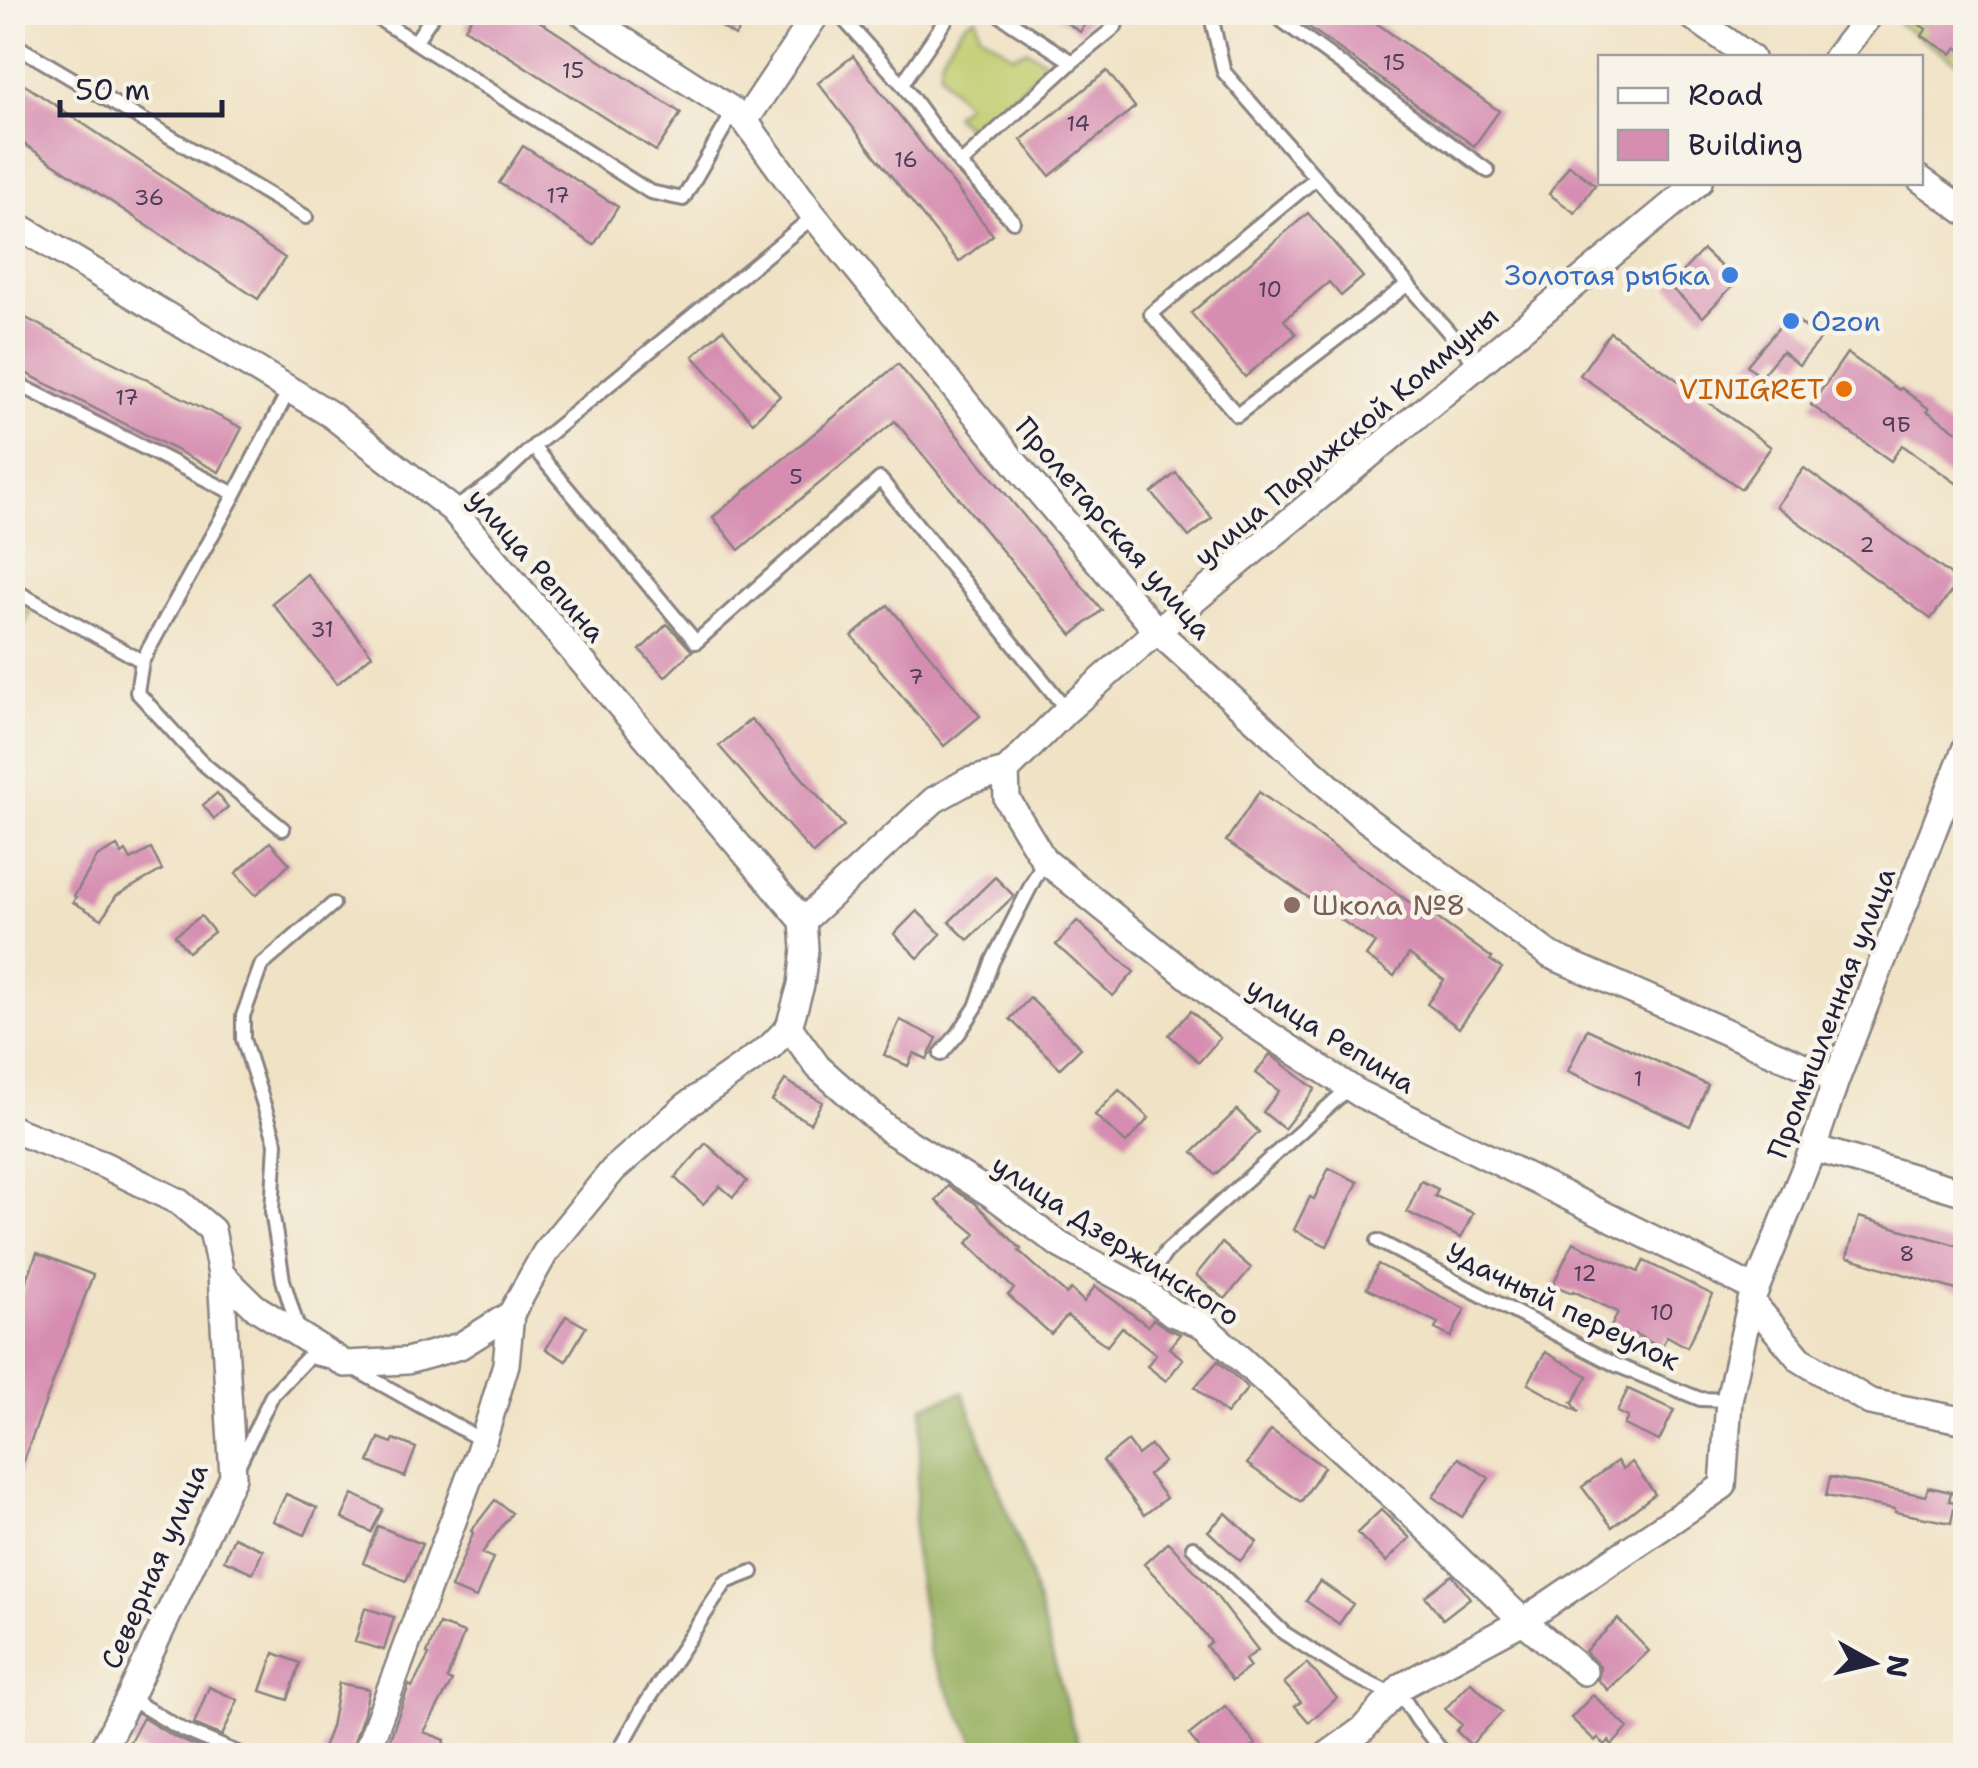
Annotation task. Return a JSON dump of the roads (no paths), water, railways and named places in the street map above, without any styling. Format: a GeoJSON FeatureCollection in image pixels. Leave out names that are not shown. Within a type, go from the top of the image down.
{"type":"FeatureCollection","features":[{"type":"Feature","properties":{"kind":"street","name":"Пролетарская улица"},"geometry":{"type":"LineString","coordinates":[[580,12],[740,116],[814,216],[1158,631],[1363,817],[1550,955],[1836,1080]]}},
{"type":"Feature","properties":{"kind":"street"},"geometry":{"type":"LineString","coordinates":[[740,116],[818,12]]}},
{"type":"Feature","properties":{"kind":"street"},"geometry":{"type":"LineString","coordinates":[[1686,12],[1747,55]]}},
{"type":"Feature","properties":{"kind":"street"},"geometry":{"type":"LineString","coordinates":[[1838,55],[1872,12]]}},
{"type":"Feature","properties":{"kind":"street"},"geometry":{"type":"LineString","coordinates":[[1923,182],[1966,212]]}},
{"type":"Feature","properties":{"kind":"street","name":"улица Парижской Коммуны"},"geometry":{"type":"LineString","coordinates":[[803,922],[934,800],[968,780],[1006,771],[1067,710],[1158,631],[1695,185]]}},
{"type":"Feature","properties":{"kind":"street","name":"улица Репина"},"geometry":{"type":"LineString","coordinates":[[12,222],[330,414],[453,510],[803,922]]}},
{"type":"Feature","properties":{"kind":"street","name":"Промышленная улица"},"geometry":{"type":"LineString","coordinates":[[1523,1621],[1723,1486],[1730,1400],[1753,1295],[1966,747]]}},
{"type":"Feature","properties":{"kind":"street","name":"улица Репина"},"geometry":{"type":"LineString","coordinates":[[1006,771],[1007,799],[1044,860],[1224,1004],[1350,1087],[1753,1295]]}},
{"type":"Feature","properties":{"kind":"street"},"geometry":{"type":"LineString","coordinates":[[365,1756],[483,1441],[506,1364],[511,1314],[545,1253],[613,1170],[686,1106],[770,1047],[789,1027],[801,985],[803,922]]}},
{"type":"Feature","properties":{"kind":"street","name":"улица Дзержинского"},"geometry":{"type":"LineString","coordinates":[[789,1027],[818,1067],[889,1130],[991,1194],[1060,1245],[1141,1289],[1172,1313],[1204,1325],[1398,1500],[1523,1621],[1584,1672]]}},
{"type":"Feature","properties":{"kind":"street","name":"Северная улица"},"geometry":{"type":"LineString","coordinates":[[12,1129],[180,1202],[212,1230],[221,1274],[232,1477],[99,1756]]}},
{"type":"Feature","properties":{"kind":"street"},"geometry":{"type":"LineString","coordinates":[[1813,1148],[1966,1193]]}},
{"type":"Feature","properties":{"kind":"street"},"geometry":{"type":"LineString","coordinates":[[221,1274],[255,1307],[345,1364],[407,1361],[460,1346],[511,1314]]}},
{"type":"Feature","properties":{"kind":"street"},"geometry":{"type":"LineString","coordinates":[[1753,1295],[1800,1359],[1870,1402],[1966,1421]]}},
{"type":"Feature","properties":{"kind":"street"},"geometry":{"type":"LineString","coordinates":[[1326,1756],[1362,1730],[1396,1693],[1523,1621]]}},
{"type":"Feature","properties":{"kind":"lane"},"geometry":{"type":"LineString","coordinates":[[368,12],[650,192],[683,199],[740,116]]}},
{"type":"Feature","properties":{"kind":"lane"},"geometry":{"type":"LineString","coordinates":[[414,42],[435,12]]}},
{"type":"Feature","properties":{"kind":"lane"},"geometry":{"type":"LineString","coordinates":[[837,12],[902,84],[960,164],[1013,221]]}},
{"type":"Feature","properties":{"kind":"lane"},"geometry":{"type":"LineString","coordinates":[[902,84],[952,12]]}},
{"type":"Feature","properties":{"kind":"lane"},"geometry":{"type":"LineString","coordinates":[[995,12],[1072,62]]}},
{"type":"Feature","properties":{"kind":"lane"},"geometry":{"type":"LineString","coordinates":[[960,164],[1115,27],[1119,12]]}},
{"type":"Feature","properties":{"kind":"lane"},"geometry":{"type":"LineString","coordinates":[[1210,12],[1224,72],[1478,366]]}},
{"type":"Feature","properties":{"kind":"lane"},"geometry":{"type":"LineString","coordinates":[[1270,12],[1488,170]]}},
{"type":"Feature","properties":{"kind":"lane"},"geometry":{"type":"LineString","coordinates":[[12,44],[306,218]]}},
{"type":"Feature","properties":{"kind":"lane"},"geometry":{"type":"LineString","coordinates":[[1316,178],[1151,314],[1238,415],[1408,284]]}},
{"type":"Feature","properties":{"kind":"lane"},"geometry":{"type":"LineString","coordinates":[[453,510],[500,478],[814,216]]}},
{"type":"Feature","properties":{"kind":"lane"},"geometry":{"type":"LineString","coordinates":[[12,382],[235,494]]}},
{"type":"Feature","properties":{"kind":"lane"},"geometry":{"type":"LineString","coordinates":[[283,829],[200,761],[137,692],[142,661],[289,390]]}},
{"type":"Feature","properties":{"kind":"lane"},"geometry":{"type":"LineString","coordinates":[[533,447],[696,642],[880,480],[1067,710]]}},
{"type":"Feature","properties":{"kind":"lane"},"geometry":{"type":"LineString","coordinates":[[12,589],[142,661]]}},
{"type":"Feature","properties":{"kind":"lane"},"geometry":{"type":"LineString","coordinates":[[941,1054],[976,1007],[992,962],[1044,860]]}},
{"type":"Feature","properties":{"kind":"lane"},"geometry":{"type":"LineString","coordinates":[[300,1337],[283,1280],[272,1212],[276,1143],[243,1038],[243,1016],[262,966],[333,904]]}},
{"type":"Feature","properties":{"kind":"lane"},"geometry":{"type":"LineString","coordinates":[[1141,1289],[1166,1252],[1350,1087]]}},
{"type":"Feature","properties":{"kind":"lane","name":"Удачный переулок"},"geometry":{"type":"LineString","coordinates":[[1378,1241],[1616,1365],[1700,1399],[1730,1400]]}},
{"type":"Feature","properties":{"kind":"lane"},"geometry":{"type":"LineString","coordinates":[[232,1477],[272,1396],[308,1357],[345,1364],[483,1441]]}},
{"type":"Feature","properties":{"kind":"lane"},"geometry":{"type":"LineString","coordinates":[[1194,1547],[1284,1632],[1346,1672],[1396,1693],[1446,1756]]}},
{"type":"Feature","properties":{"kind":"lane"},"geometry":{"type":"LineString","coordinates":[[616,1756],[726,1582],[752,1572]]}},
{"type":"Feature","properties":{"kind":"lane"},"geometry":{"type":"LineString","coordinates":[[129,1698],[182,1729],[245,1756]]}},
{"type":"Feature","properties":{"kind":"place","name":"Золотая рыбка"},"geometry":{"type":"Point","coordinates":[1730,275]}},
{"type":"Feature","properties":{"kind":"place","name":"Ozon"},"geometry":{"type":"Point","coordinates":[1791,321]}},
{"type":"Feature","properties":{"kind":"place","name":"VINIGRET"},"geometry":{"type":"Point","coordinates":[1844,389]}},
{"type":"Feature","properties":{"kind":"place","name":"Школа №8"},"geometry":{"type":"Point","coordinates":[1292,905]}}]}
